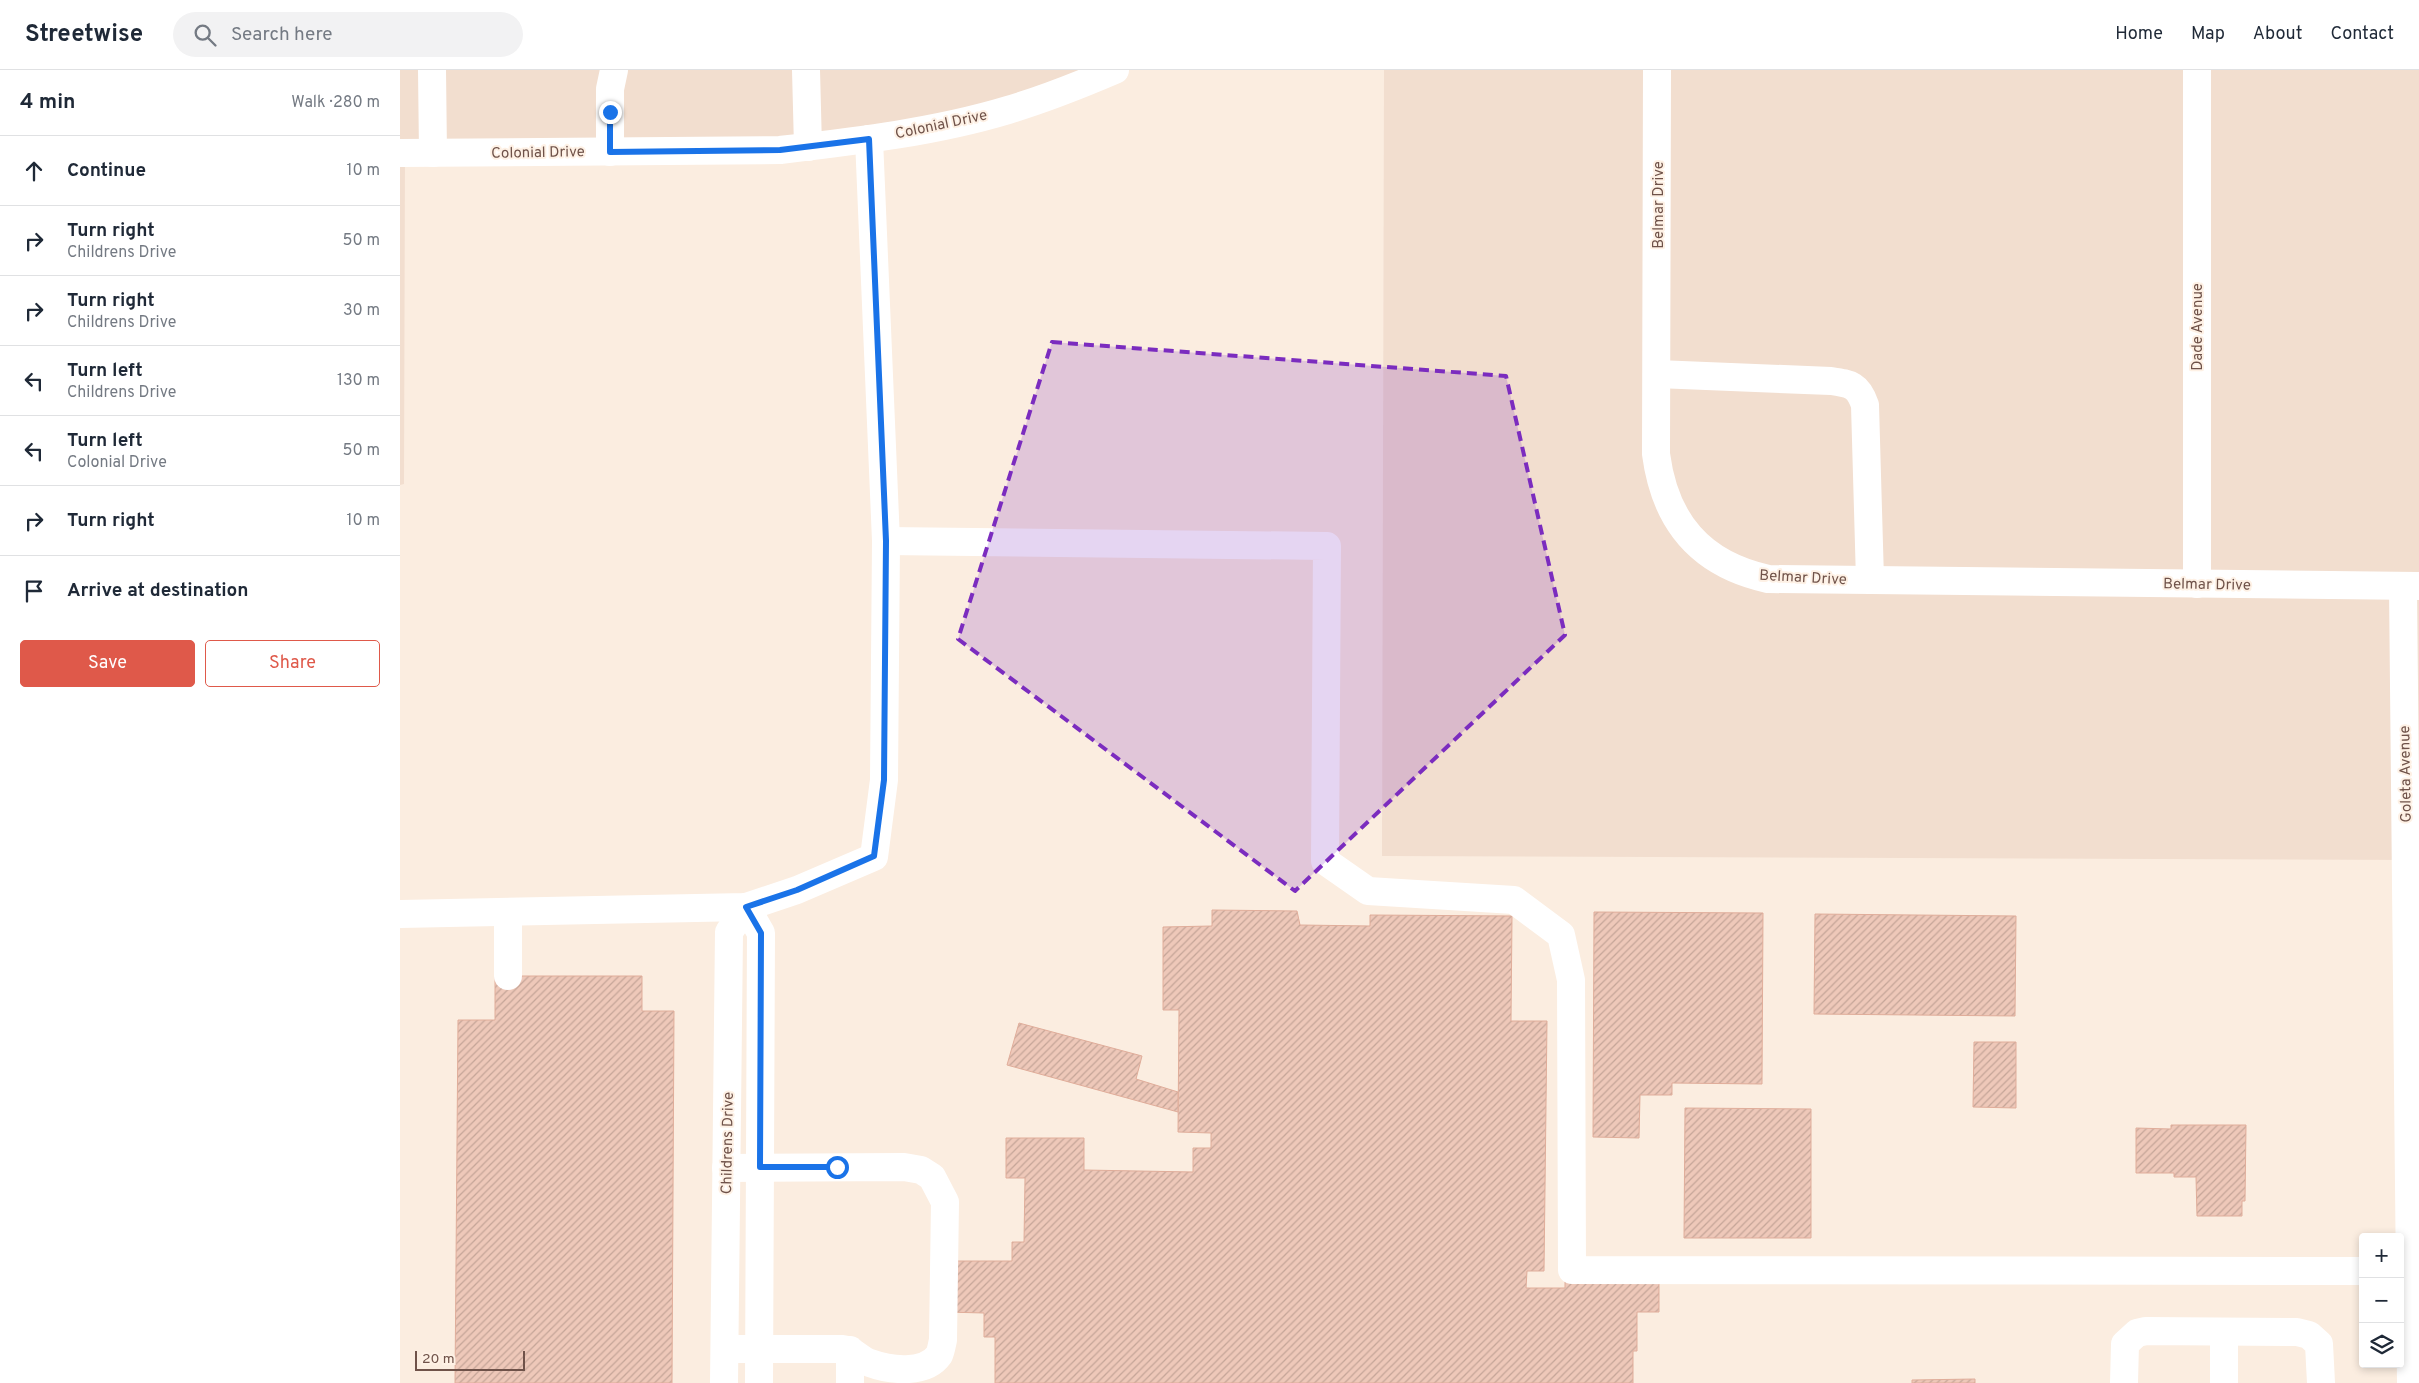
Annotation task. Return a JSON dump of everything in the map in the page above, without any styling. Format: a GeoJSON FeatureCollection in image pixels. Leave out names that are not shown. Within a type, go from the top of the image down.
{"type":"FeatureCollection","features":[{"type":"Feature","properties":{"kind":"street"},"geometry":{"type":"LineString","coordinates":[[432,70],[433,153]]}},
{"type":"Feature","properties":{"kind":"street"},"geometry":{"type":"LineString","coordinates":[[610,152],[610,89],[614,70]]}},
{"type":"Feature","properties":{"kind":"street"},"geometry":{"type":"LineString","coordinates":[[806,70],[808,147]]}},
{"type":"Feature","properties":{"kind":"street","name":"Colonial Drive"},"geometry":{"type":"LineString","coordinates":[[400,153],[780,150],[808,147],[938,127],[1008,110],[1115,70]]}},
{"type":"Feature","properties":{"kind":"street","name":"Belmar Drive"},"geometry":{"type":"LineString","coordinates":[[1657,70],[1656,454],[1660,479],[1673,514],[1693,541],[1717,560],[1745,574],[1768,578],[2411,586]]}},
{"type":"Feature","properties":{"kind":"street","name":"Dade Avenue"},"geometry":{"type":"LineString","coordinates":[[2197,70],[2197,584]]}},
{"type":"Feature","properties":{"kind":"street"},"geometry":{"type":"LineString","coordinates":[[400,914],[746,907],[797,890],[874,856],[884,780],[886,541],[869,139]]}},
{"type":"Feature","properties":{"kind":"street"},"geometry":{"type":"LineString","coordinates":[[1657,374],[1831,381],[1855,387],[1866,405],[1870,580]]}},
{"type":"Feature","properties":{"kind":"street"},"geometry":{"type":"LineString","coordinates":[[886,541],[1326,546],[1325,861],[1368,891],[1514,900],[1561,935],[1571,980],[1572,1270],[2359,1271]]}},
{"type":"Feature","properties":{"kind":"street","name":"Goleta Avenue"},"geometry":{"type":"LineString","coordinates":[[2411,586],[2405,1271],[2411,1383]]}},
{"type":"Feature","properties":{"kind":"street"},"geometry":{"type":"LineString","coordinates":[[746,907],[761,933],[758,1383]]}},
{"type":"Feature","properties":{"kind":"street","name":"Childrens Drive"},"geometry":{"type":"LineString","coordinates":[[724,1383],[729,932],[746,907]]}},
{"type":"Feature","properties":{"kind":"street"},"geometry":{"type":"LineString","coordinates":[[508,912],[508,976]]}},
{"type":"Feature","properties":{"kind":"street"},"geometry":{"type":"LineString","coordinates":[[725,1350],[850,1350],[868,1362],[887,1368],[916,1368],[930,1364],[940,1354],[943,1340],[946,1226],[945,1202],[941,1192],[932,1177],[920,1170],[904,1167],[726,1168]]}},
{"type":"Feature","properties":{"kind":"street"},"geometry":{"type":"LineString","coordinates":[[2124,1383],[2125,1344],[2136,1333],[2146,1331],[2297,1332],[2309,1335],[2318,1344],[2321,1383]]}},
{"type":"Feature","properties":{"kind":"street"},"geometry":{"type":"LineString","coordinates":[[2224,1332],[2224,1383]]}},
{"type":"Feature","properties":{"kind":"street"},"geometry":{"type":"LineString","coordinates":[[850,1350],[850,1383]]}},
{"type":"Feature","properties":{"kind":"highlighted area"},"geometry":{"type":"Polygon","coordinates":[[[1052,342],[1506,376],[1565,635],[1295,891],[958,639],[1052,342]]]}},
{"type":"Feature","properties":{"kind":"shaded area"},"geometry":{"type":"Polygon","coordinates":[[[400,70],[1115,70],[860,141],[405,153],[404,484],[400,485],[400,70]]]}},
{"type":"Feature","properties":{"kind":"shaded area"},"geometry":{"type":"Polygon","coordinates":[[[1384,70],[2419,70],[2419,860],[1382,856],[1384,70]]]}},
{"type":"Feature","properties":{"kind":"building"},"geometry":{"type":"Polygon","coordinates":[[[1212,910],[1297,911],[1300,925],[1370,926],[1370,915],[1512,916],[1511,1021],[1547,1021],[1544,1271],[1527,1271],[1526,1288],[1565,1288],[1565,1280],[1659,1281],[1659,1312],[1637,1312],[1637,1351],[1633,1351],[1633,1383],[995,1383],[995,1337],[984,1337],[984,1313],[945,1312],[945,1261],[1012,1261],[1012,1242],[1024,1242],[1025,1178],[1006,1178],[1006,1138],[1084,1138],[1084,1170],[1193,1172],[1193,1148],[1211,1148],[1211,1133],[1178,1132],[1179,1010],[1163,1010],[1163,927],[1212,926],[1212,910]]]}},
{"type":"Feature","properties":{"kind":"building"},"geometry":{"type":"Polygon","coordinates":[[[1594,912],[1763,913],[1762,1084],[1672,1083],[1672,1095],[1640,1095],[1639,1138],[1593,1137],[1594,912]]]}},
{"type":"Feature","properties":{"kind":"building"},"geometry":{"type":"Polygon","coordinates":[[[1815,914],[2016,916],[2015,1016],[1814,1014],[1815,914]]]}},
{"type":"Feature","properties":{"kind":"building"},"geometry":{"type":"Polygon","coordinates":[[[495,976],[642,976],[642,1011],[674,1011],[672,1383],[455,1383],[458,1020],[495,1020],[495,976]]]}},
{"type":"Feature","properties":{"kind":"building"},"geometry":{"type":"Polygon","coordinates":[[[1019,1023],[1142,1056],[1136,1079],[1178,1092],[1178,1112],[1007,1065],[1019,1023]]]}},
{"type":"Feature","properties":{"kind":"building"},"geometry":{"type":"Polygon","coordinates":[[[1974,1042],[2016,1042],[2016,1108],[1973,1107],[1974,1042]]]}},
{"type":"Feature","properties":{"kind":"building"},"geometry":{"type":"Polygon","coordinates":[[[1685,1108],[1811,1109],[1811,1238],[1684,1238],[1685,1108]]]}},
{"type":"Feature","properties":{"kind":"building"},"geometry":{"type":"Polygon","coordinates":[[[2171,1125],[2246,1125],[2245,1201],[2242,1201],[2242,1216],[2197,1216],[2196,1177],[2174,1177],[2174,1173],[2136,1173],[2136,1128],[2171,1129],[2171,1125]]]}},
{"type":"Feature","properties":{"kind":"building"},"geometry":{"type":"Polygon","coordinates":[[[1975,1379],[1975,1383],[1912,1383],[1912,1380],[1975,1379]]]}},
{"type":"Feature","properties":{"kind":"route"},"geometry":{"type":"LineString","coordinates":[[610,112],[610,152],[780,150],[869,139],[886,541],[884,780],[874,856],[797,890],[746,907],[761,933],[760,1167],[837,1167]]}}]}
